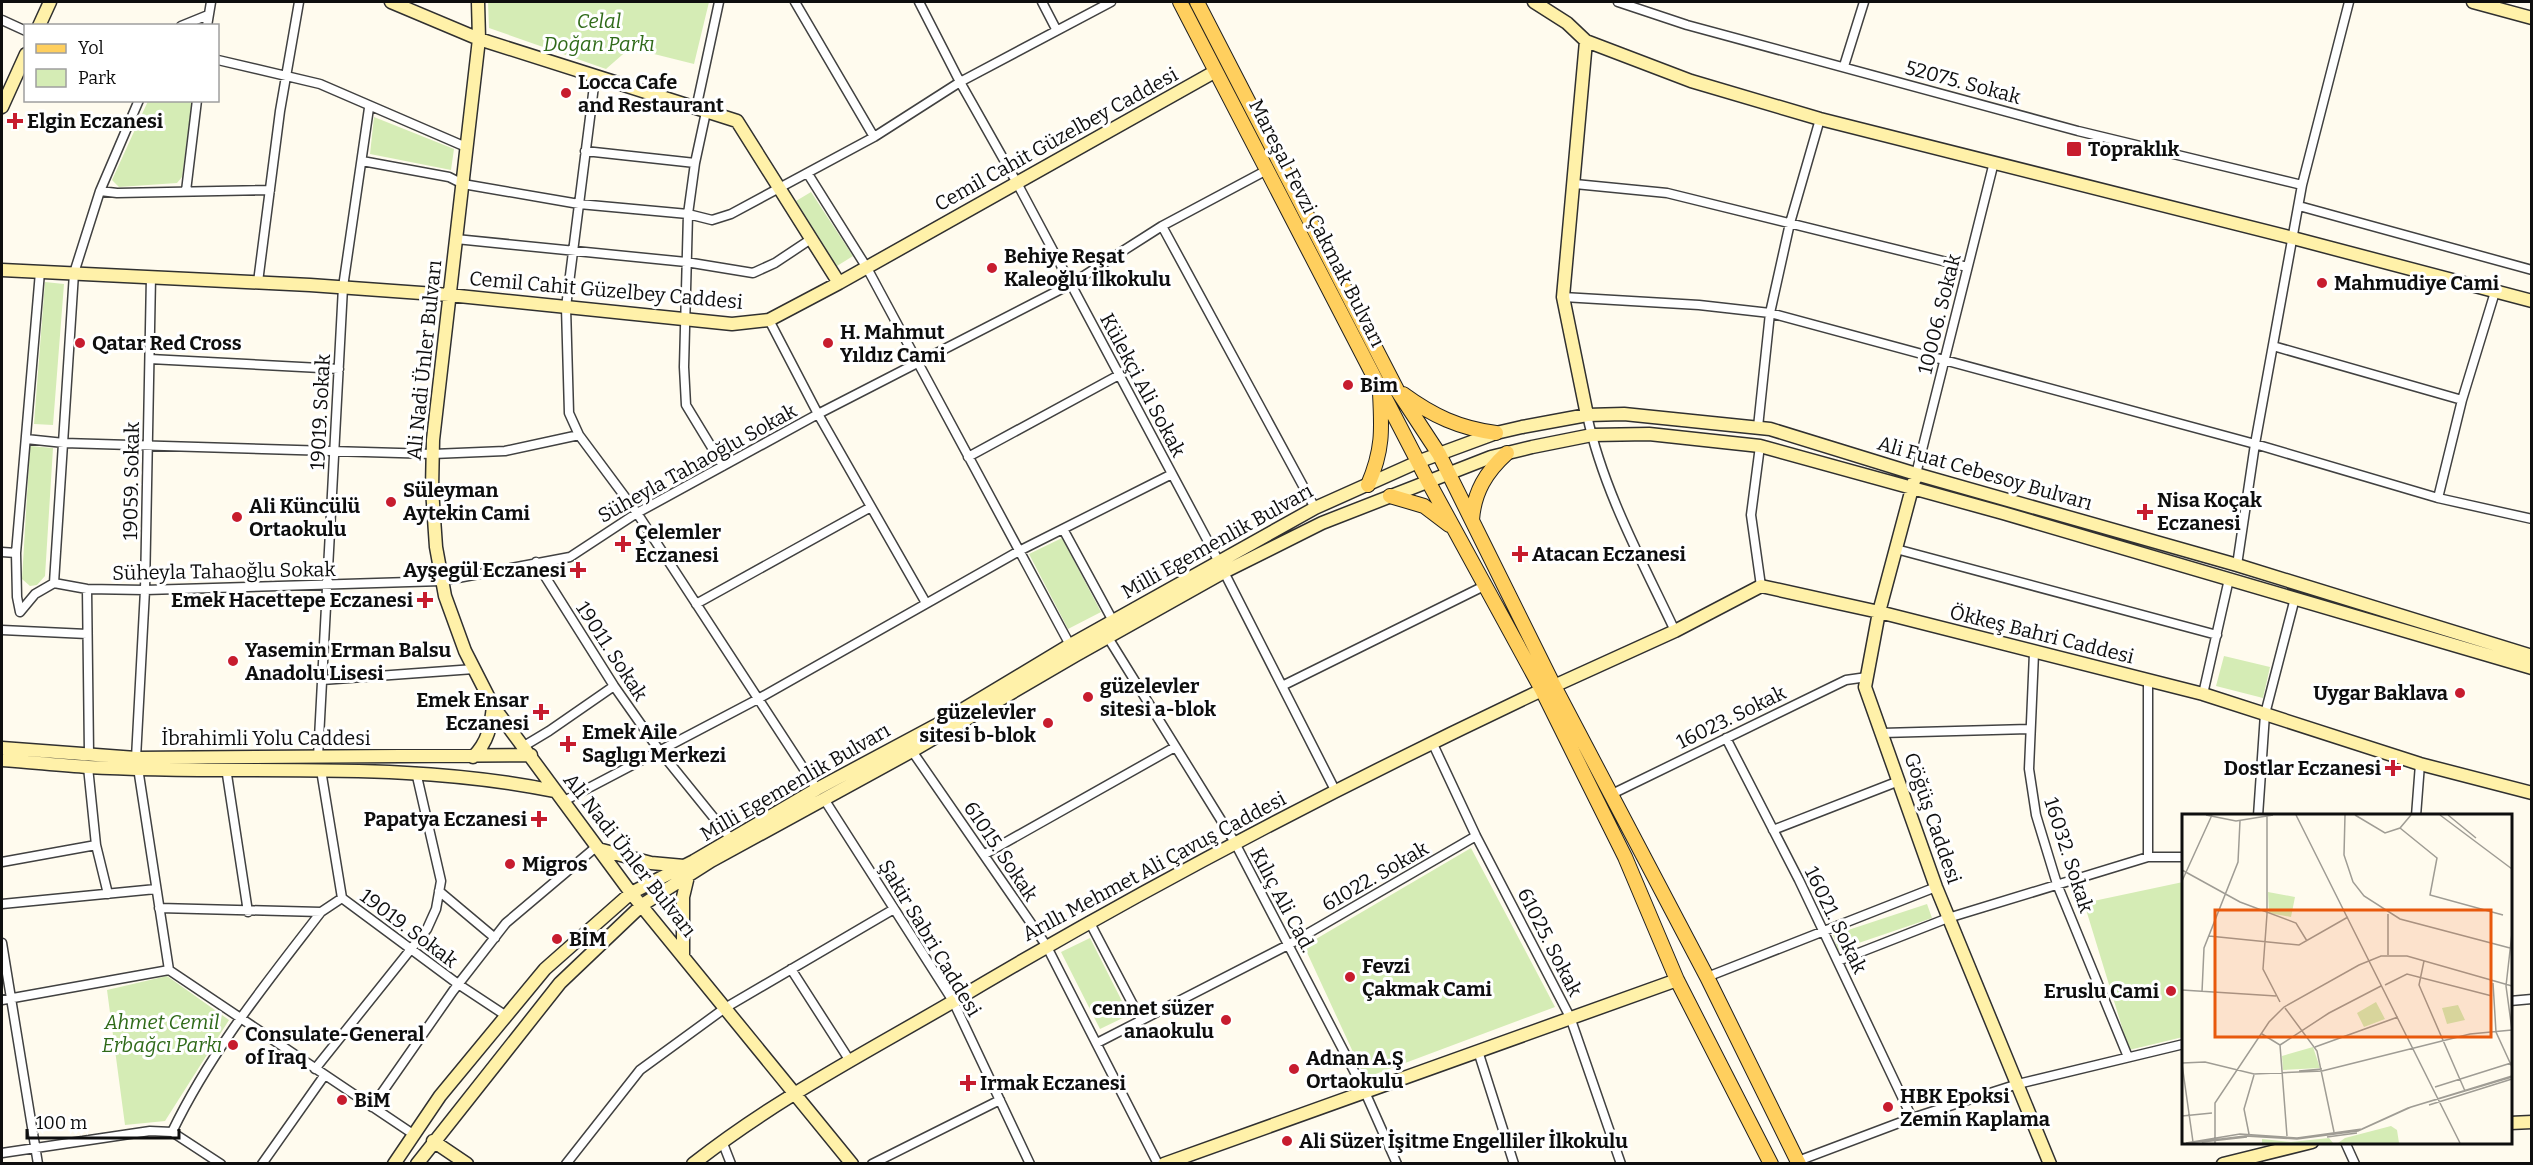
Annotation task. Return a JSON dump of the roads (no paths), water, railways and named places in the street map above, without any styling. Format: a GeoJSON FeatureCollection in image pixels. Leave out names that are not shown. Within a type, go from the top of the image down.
{"type":"FeatureCollection","features":[{"type":"Feature","properties":{"kind":"main road","name":"Mareşal Fevzi Çakmak Bulvarı"},"geometry":{"type":"LineString","coordinates":[[1180,2],[1484,586],[1548,688]]}},
{"type":"Feature","properties":{"kind":"main road"},"geometry":{"type":"LineString","coordinates":[[1197,2],[1397,390],[1439,454],[1625,857],[1677,980],[1771,1164]]}},
{"type":"Feature","properties":{"kind":"main road"},"geometry":{"type":"LineString","coordinates":[[1368,484],[1379,460],[1383,440],[1380,388]]}},
{"type":"Feature","properties":{"kind":"main road"},"geometry":{"type":"LineString","coordinates":[[1397,390],[1432,415],[1468,428],[1496,433]]}},
{"type":"Feature","properties":{"kind":"main road"},"geometry":{"type":"LineString","coordinates":[[1472,522],[1473,499],[1494,465],[1507,453]]}},
{"type":"Feature","properties":{"kind":"main road"},"geometry":{"type":"LineString","coordinates":[[1390,496],[1424,506],[1454,529]]}},
{"type":"Feature","properties":{"kind":"main road"},"geometry":{"type":"LineString","coordinates":[[1548,688],[1612,794],[1799,1162]]}},
{"type":"Feature","properties":{"kind":"street"},"geometry":{"type":"LineString","coordinates":[[40,24],[50,2]]}},
{"type":"Feature","properties":{"kind":"street"},"geometry":{"type":"LineString","coordinates":[[207,24],[211,2]]}},
{"type":"Feature","properties":{"kind":"street"},"geometry":{"type":"LineString","coordinates":[[258,282],[285,76],[299,2]]}},
{"type":"Feature","properties":{"kind":"street"},"geometry":{"type":"LineString","coordinates":[[391,2],[479,39],[595,78],[737,121],[839,283]]}},
{"type":"Feature","properties":{"kind":"street","name":"Ali Nadi Ünler Bulvarı"},"geometry":{"type":"LineString","coordinates":[[478,2],[479,39],[433,454],[432,489],[436,547],[442,581],[465,651],[493,706],[631,893],[852,1164]]}},
{"type":"Feature","properties":{"kind":"street"},"geometry":{"type":"LineString","coordinates":[[720,2],[701,111],[688,214],[685,320],[686,405],[723,466]]}},
{"type":"Feature","properties":{"kind":"street"},"geometry":{"type":"LineString","coordinates":[[795,2],[874,137]]}},
{"type":"Feature","properties":{"kind":"street","name":"Külekçi Ali Sokak"},"geometry":{"type":"LineString","coordinates":[[919,2],[1222,567],[1336,792]]}},
{"type":"Feature","properties":{"kind":"street"},"geometry":{"type":"LineString","coordinates":[[1042,2],[1056,29]]}},
{"type":"Feature","properties":{"kind":"street"},"geometry":{"type":"LineString","coordinates":[[362,161],[449,177],[463,184],[579,204],[688,214],[712,220],[731,214],[808,174],[874,137],[960,82],[1056,29],[1111,2]]}},
{"type":"Feature","properties":{"kind":"street"},"geometry":{"type":"LineString","coordinates":[[1534,2],[1567,23],[1586,41],[1691,81],[1820,119],[2293,238],[2532,301]]}},
{"type":"Feature","properties":{"kind":"street","name":"52075. Sokak"},"geometry":{"type":"LineString","coordinates":[[1618,2],[1687,25],[2078,131],[2302,185]]}},
{"type":"Feature","properties":{"kind":"street"},"geometry":{"type":"LineString","coordinates":[[1844,66],[1864,2]]}},
{"type":"Feature","properties":{"kind":"street"},"geometry":{"type":"LineString","coordinates":[[2237,565],[2255,444],[2302,185],[2349,2]]}},
{"type":"Feature","properties":{"kind":"street"},"geometry":{"type":"LineString","coordinates":[[2474,2],[2532,18]]}},
{"type":"Feature","properties":{"kind":"street"},"geometry":{"type":"LineString","coordinates":[[186,24],[208,15]]}},
{"type":"Feature","properties":{"kind":"street"},"geometry":{"type":"LineString","coordinates":[[2,20],[24,30]]}},
{"type":"Feature","properties":{"kind":"street"},"geometry":{"type":"LineString","coordinates":[[1586,41],[1575,184],[1563,297],[1592,435],[1617,507],[1675,630]]}},
{"type":"Feature","properties":{"kind":"street"},"geometry":{"type":"LineString","coordinates":[[2,107],[24,58]]}},
{"type":"Feature","properties":{"kind":"street"},"geometry":{"type":"LineString","coordinates":[[219,60],[320,84],[369,108],[466,147]]}},
{"type":"Feature","properties":{"kind":"street","name":"Cemil Cahit Güzelbey Caddesi"},"geometry":{"type":"LineString","coordinates":[[2,270],[344,287],[732,324],[769,320],[867,268],[1216,71]]}},
{"type":"Feature","properties":{"kind":"street","name":"Şakir Sabri Caddesi"},"geometry":{"type":"LineString","coordinates":[[595,78],[566,307],[569,413],[579,435],[637,513],[953,1001],[1030,1164]]}},
{"type":"Feature","properties":{"kind":"street"},"geometry":{"type":"LineString","coordinates":[[40,272],[16,553],[17,597],[20,612],[35,594],[54,583],[74,273],[100,191],[138,102]]}},
{"type":"Feature","properties":{"kind":"street"},"geometry":{"type":"LineString","coordinates":[[186,191],[197,102]]}},
{"type":"Feature","properties":{"kind":"street","name":"19019. Sokak"},"geometry":{"type":"LineString","coordinates":[[318,757],[344,287],[369,108]]}},
{"type":"Feature","properties":{"kind":"street"},"geometry":{"type":"LineString","coordinates":[[1758,427],[1770,313],[1790,223],[1820,119]]}},
{"type":"Feature","properties":{"kind":"street"},"geometry":{"type":"LineString","coordinates":[[585,151],[695,163]]}},
{"type":"Feature","properties":{"kind":"street","name":"10006. Sokak"},"geometry":{"type":"LineString","coordinates":[[1916,474],[1994,162]]}},
{"type":"Feature","properties":{"kind":"street","name":"Süheyla Tahaoğlu Sokak"},"geometry":{"type":"LineString","coordinates":[[54,583],[87,589],[145,590],[442,581],[570,557],[637,513],[818,414],[1071,284],[1162,226],[1267,170]]}},
{"type":"Feature","properties":{"kind":"street"},"geometry":{"type":"LineString","coordinates":[[808,174],[867,268],[1070,645]]}},
{"type":"Feature","properties":{"kind":"street"},"geometry":{"type":"LineString","coordinates":[[1575,184],[1667,194],[1967,267]]}},
{"type":"Feature","properties":{"kind":"street"},"geometry":{"type":"LineString","coordinates":[[100,191],[117,193],[270,190]]}},
{"type":"Feature","properties":{"kind":"street"},"geometry":{"type":"LineString","coordinates":[[2299,206],[2532,270]]}},
{"type":"Feature","properties":{"kind":"street"},"geometry":{"type":"LineString","coordinates":[[1162,226],[1315,508]]}},
{"type":"Feature","properties":{"kind":"street"},"geometry":{"type":"LineString","coordinates":[[456,239],[686,261],[753,273],[811,239]]}},
{"type":"Feature","properties":{"kind":"street","name":"19059. Sokak"},"geometry":{"type":"LineString","coordinates":[[151,276],[145,590],[137,763],[169,970]]}},
{"type":"Feature","properties":{"kind":"street"},"geometry":{"type":"LineString","coordinates":[[2438,498],[2462,400],[2495,292]]}},
{"type":"Feature","properties":{"kind":"street"},"geometry":{"type":"LineString","coordinates":[[1563,297],[1699,305],[1770,313],[1944,362],[2255,444],[2438,498],[2532,519]]}},
{"type":"Feature","properties":{"kind":"street"},"geometry":{"type":"LineString","coordinates":[[769,320],[818,414],[926,603]]}},
{"type":"Feature","properties":{"kind":"street"},"geometry":{"type":"LineString","coordinates":[[2273,346],[2462,400]]}},
{"type":"Feature","properties":{"kind":"street"},"geometry":{"type":"LineString","coordinates":[[150,359],[339,369]]}},
{"type":"Feature","properties":{"kind":"street"},"geometry":{"type":"LineString","coordinates":[[968,456],[1119,375]]}},
{"type":"Feature","properties":{"kind":"street","name":"Ali Fuat Cebesoy Bulvarı"},"geometry":{"type":"LineString","coordinates":[[1420,461],[1496,433],[1587,415],[1624,414],[1758,427],[2237,565],[2532,656]]}},
{"type":"Feature","properties":{"kind":"street"},"geometry":{"type":"LineString","coordinates":[[26,439],[64,443],[433,454],[505,451],[579,435]]}},
{"type":"Feature","properties":{"kind":"street","name":"Milli Egemenlik Bulvarı"},"geometry":{"type":"LineString","coordinates":[[394,1164],[440,1096],[545,969],[631,893],[686,871],[1113,621],[1222,567],[1322,523],[1507,453],[1592,435],[1667,435],[1760,446],[2295,598],[2474,654],[2532,668]]}},
{"type":"Feature","properties":{"kind":"street"},"geometry":{"type":"LineString","coordinates":[[1548,688],[1675,630],[1761,586],[1751,515],[1760,446]]}},
{"type":"Feature","properties":{"kind":"street","name":"Milli Egemenlik Bulvarı"},"geometry":{"type":"LineString","coordinates":[[417,1164],[560,983],[642,905],[731,839],[912,751],[1222,567],[1315,508],[1420,461]]}},
{"type":"Feature","properties":{"kind":"street"},"geometry":{"type":"LineString","coordinates":[[2,760],[87,767],[137,763],[226,768],[416,772],[502,780],[558,796],[659,750],[758,699],[1019,551],[1172,474]]}},
{"type":"Feature","properties":{"kind":"street","name":"Göğüş Caddesi"},"geometry":{"type":"LineString","coordinates":[[1916,474],[1879,612],[1865,687],[1935,887],[2050,1164]]}},
{"type":"Feature","properties":{"kind":"street"},"geometry":{"type":"LineString","coordinates":[[696,604],[871,507]]}},
{"type":"Feature","properties":{"kind":"street"},"geometry":{"type":"LineString","coordinates":[[1063,529],[1113,621]]}},
{"type":"Feature","properties":{"kind":"street"},"geometry":{"type":"LineString","coordinates":[[1896,549],[2217,635]]}},
{"type":"Feature","properties":{"kind":"street"},"geometry":{"type":"LineString","coordinates":[[2,552],[16,553]]}},
{"type":"Feature","properties":{"kind":"street","name":"19011. Sokak"},"geometry":{"type":"LineString","coordinates":[[536,562],[614,686],[659,750],[731,839]]}},
{"type":"Feature","properties":{"kind":"street"},"geometry":{"type":"LineString","coordinates":[[2203,694],[2229,579]]}},
{"type":"Feature","properties":{"kind":"street"},"geometry":{"type":"LineString","coordinates":[[1282,686],[1484,586]]}},
{"type":"Feature","properties":{"kind":"street","name":"Ökkeş Bahri Caddesi"},"geometry":{"type":"LineString","coordinates":[[1761,586],[1879,612],[2148,682],[2203,694],[2420,764],[2532,793]]}},
{"type":"Feature","properties":{"kind":"street"},"geometry":{"type":"LineString","coordinates":[[87,589],[89,754]]}},
{"type":"Feature","properties":{"kind":"street"},"geometry":{"type":"LineString","coordinates":[[2258,814],[2265,714],[2295,598]]}},
{"type":"Feature","properties":{"kind":"street"},"geometry":{"type":"LineString","coordinates":[[2,630],[87,634]]}},
{"type":"Feature","properties":{"kind":"street","name":"Kılıç Ali Cad."},"geometry":{"type":"LineString","coordinates":[[1107,636],[1234,841],[1365,1092],[1397,1164]]}},
{"type":"Feature","properties":{"kind":"street","name":"16032. Sokak"},"geometry":{"type":"LineString","coordinates":[[2034,653],[2028,769],[2036,815],[2057,884],[2128,1058]]}},
{"type":"Feature","properties":{"kind":"street"},"geometry":{"type":"LineString","coordinates":[[322,680],[474,669]]}},
{"type":"Feature","properties":{"kind":"street","name":"16023. Sokak"},"geometry":{"type":"LineString","coordinates":[[1612,794],[1846,680],[1867,677]]}},
{"type":"Feature","properties":{"kind":"street"},"geometry":{"type":"LineString","coordinates":[[2148,682],[2148,856]]}},
{"type":"Feature","properties":{"kind":"street"},"geometry":{"type":"LineString","coordinates":[[527,750],[549,731],[614,686]]}},
{"type":"Feature","properties":{"kind":"street","name":"Arıllı Mehmet Ali Çavuş Caddesi"},"geometry":{"type":"LineString","coordinates":[[693,1164],[722,1141],[795,1093],[1089,921],[1234,841],[1336,792],[1432,741],[1548,688]]}},
{"type":"Feature","properties":{"kind":"street"},"geometry":{"type":"LineString","coordinates":[[473,757],[483,747],[489,735],[493,706]]}},
{"type":"Feature","properties":{"kind":"street"},"geometry":{"type":"LineString","coordinates":[[1882,733],[2029,729]]}},
{"type":"Feature","properties":{"kind":"street","name":"16021. Sokak"},"geometry":{"type":"LineString","coordinates":[[1726,738],[1838,960],[1912,1118]]}},
{"type":"Feature","properties":{"kind":"street","name":"61025. Sokak"},"geometry":{"type":"LineString","coordinates":[[1432,741],[1476,836],[1570,1017],[1621,1164]]}},
{"type":"Feature","properties":{"kind":"street"},"geometry":{"type":"LineString","coordinates":[[985,854],[1175,747]]}},
{"type":"Feature","properties":{"kind":"street","name":"İbrahimli Yolu Caddesi"},"geometry":{"type":"LineString","coordinates":[[2,748],[89,754],[137,763],[318,757],[473,757],[527,750]]}},
{"type":"Feature","properties":{"kind":"street","name":"61015. Sokak"},"geometry":{"type":"LineString","coordinates":[[912,751],[1046,945],[1158,1164]]}},
{"type":"Feature","properties":{"kind":"street"},"geometry":{"type":"LineString","coordinates":[[2416,814],[2420,764]]}},
{"type":"Feature","properties":{"kind":"street"},"geometry":{"type":"LineString","coordinates":[[87,767],[96,846],[108,894]]}},
{"type":"Feature","properties":{"kind":"street"},"geometry":{"type":"LineString","coordinates":[[226,768],[248,912]]}},
{"type":"Feature","properties":{"kind":"street","name":"19019. Sokak"},"geometry":{"type":"LineString","coordinates":[[321,770],[342,898],[458,984],[505,1015]]}},
{"type":"Feature","properties":{"kind":"street"},"geometry":{"type":"LineString","coordinates":[[315,1069],[411,949],[428,926],[436,909],[441,881],[416,772]]}},
{"type":"Feature","properties":{"kind":"street"},"geometry":{"type":"LineString","coordinates":[[1773,830],[1899,781]]}},
{"type":"Feature","properties":{"kind":"street","name":"61022. Sokak"},"geometry":{"type":"LineString","coordinates":[[1097,1043],[1288,945],[1476,836]]}},
{"type":"Feature","properties":{"kind":"street"},"geometry":{"type":"LineString","coordinates":[[2,862],[96,846]]}},
{"type":"Feature","properties":{"kind":"street"},"geometry":{"type":"LineString","coordinates":[[372,1107],[458,984],[506,923],[597,848],[686,871],[683,897],[683,955]]}},
{"type":"Feature","properties":{"kind":"street"},"geometry":{"type":"LineString","coordinates":[[1838,960],[1948,918],[2148,856],[2182,857]]}},
{"type":"Feature","properties":{"kind":"street"},"geometry":{"type":"LineString","coordinates":[[1707,977],[1935,887]]}},
{"type":"Feature","properties":{"kind":"street"},"geometry":{"type":"LineString","coordinates":[[2,904],[156,889]]}},
{"type":"Feature","properties":{"kind":"street"},"geometry":{"type":"LineString","coordinates":[[439,891],[495,938]]}},
{"type":"Feature","properties":{"kind":"street"},"geometry":{"type":"LineString","coordinates":[[172,1132],[191,1092],[241,1016],[321,912],[342,898]]}},
{"type":"Feature","properties":{"kind":"street"},"geometry":{"type":"LineString","coordinates":[[159,908],[248,912],[321,912]]}},
{"type":"Feature","properties":{"kind":"street"},"geometry":{"type":"LineString","coordinates":[[566,1164],[640,1070],[725,1008],[894,909]]}},
{"type":"Feature","properties":{"kind":"street"},"geometry":{"type":"LineString","coordinates":[[1089,921],[1141,1020]]}},
{"type":"Feature","properties":{"kind":"street"},"geometry":{"type":"LineString","coordinates":[[2,943],[38,1164]]}},
{"type":"Feature","properties":{"kind":"street"},"geometry":{"type":"LineString","coordinates":[[791,969],[850,1061]]}},
{"type":"Feature","properties":{"kind":"street"},"geometry":{"type":"LineString","coordinates":[[2,1000],[169,970],[241,1016],[324,1076],[413,1134]]}},
{"type":"Feature","properties":{"kind":"street"},"geometry":{"type":"LineString","coordinates":[[1164,1164],[1677,980]]}},
{"type":"Feature","properties":{"kind":"street"},"geometry":{"type":"LineString","coordinates":[[2512,1001],[2532,999]]}},
{"type":"Feature","properties":{"kind":"street"},"geometry":{"type":"LineString","coordinates":[[1799,1162],[1912,1118],[2018,1084],[2182,1044]]}},
{"type":"Feature","properties":{"kind":"street"},"geometry":{"type":"LineString","coordinates":[[1478,1051],[1514,1164]]}},
{"type":"Feature","properties":{"kind":"street"},"geometry":{"type":"LineString","coordinates":[[262,1164],[324,1076]]}},
{"type":"Feature","properties":{"kind":"street"},"geometry":{"type":"LineString","coordinates":[[872,1164],[1000,1100]]}},
{"type":"Feature","properties":{"kind":"street"},"geometry":{"type":"LineString","coordinates":[[2512,1123],[2532,1122]]}},
{"type":"Feature","properties":{"kind":"street"},"geometry":{"type":"LineString","coordinates":[[2,1153],[150,1131],[172,1132],[221,1164]]}},
{"type":"Feature","properties":{"kind":"street"},"geometry":{"type":"LineString","coordinates":[[433,1141],[467,1164]]}},
{"type":"Feature","properties":{"kind":"street"},"geometry":{"type":"LineString","coordinates":[[722,1141],[731,1164]]}},
{"type":"Feature","properties":{"kind":"street"},"geometry":{"type":"LineString","coordinates":[[2223,1164],[2308,1144]]}},
{"type":"Feature","properties":{"kind":"street"},"geometry":{"type":"LineString","coordinates":[[2345,1144],[2355,1164]]}},
{"type":"Feature","properties":{"kind":"place","name":"Locca Cafe and Restaurant"},"geometry":{"type":"Point","coordinates":[566,93]}},
{"type":"Feature","properties":{"kind":"place","name":"Elgin Eczanesi"},"geometry":{"type":"Point","coordinates":[15,121]}},
{"type":"Feature","properties":{"kind":"place","name":"Topraklık"},"geometry":{"type":"Point","coordinates":[2074,149]}},
{"type":"Feature","properties":{"kind":"place","name":"Behiye Reşat Kaleoğlu İlkokulu"},"geometry":{"type":"Point","coordinates":[992,268]}},
{"type":"Feature","properties":{"kind":"place","name":"Mahmudiye Cami"},"geometry":{"type":"Point","coordinates":[2322,283]}},
{"type":"Feature","properties":{"kind":"place","name":"Qatar Red Cross"},"geometry":{"type":"Point","coordinates":[80,343]}},
{"type":"Feature","properties":{"kind":"place","name":"H. Mahmut Yıldız Cami"},"geometry":{"type":"Point","coordinates":[828,343]}},
{"type":"Feature","properties":{"kind":"place","name":"Bim"},"geometry":{"type":"Point","coordinates":[1348,385]}},
{"type":"Feature","properties":{"kind":"place","name":"Süleyman Aytekin Cami"},"geometry":{"type":"Point","coordinates":[391,502]}},
{"type":"Feature","properties":{"kind":"place","name":"Nisa Koçak Eczanesi"},"geometry":{"type":"Point","coordinates":[2145,512]}},
{"type":"Feature","properties":{"kind":"place","name":"Ali Küncülü Ortaokulu"},"geometry":{"type":"Point","coordinates":[237,517]}},
{"type":"Feature","properties":{"kind":"place","name":"Çelemler Eczanesi"},"geometry":{"type":"Point","coordinates":[623,544]}},
{"type":"Feature","properties":{"kind":"place","name":"Atacan Eczanesi"},"geometry":{"type":"Point","coordinates":[1520,554]}},
{"type":"Feature","properties":{"kind":"place","name":"Ayşegül Eczanesi"},"geometry":{"type":"Point","coordinates":[578,570]}},
{"type":"Feature","properties":{"kind":"place","name":"Emek Hacettepe Eczanesi"},"geometry":{"type":"Point","coordinates":[425,600]}},
{"type":"Feature","properties":{"kind":"place","name":"Yasemin Erman Balsu Anadolu Lisesi"},"geometry":{"type":"Point","coordinates":[233,661]}},
{"type":"Feature","properties":{"kind":"place","name":"Uygar Baklava"},"geometry":{"type":"Point","coordinates":[2460,693]}},
{"type":"Feature","properties":{"kind":"place","name":"güzelevler sitesi a-blok"},"geometry":{"type":"Point","coordinates":[1088,697]}},
{"type":"Feature","properties":{"kind":"place","name":"Emek Ensar Eczanesi"},"geometry":{"type":"Point","coordinates":[541,712]}},
{"type":"Feature","properties":{"kind":"place","name":"güzelevler sitesi b-blok"},"geometry":{"type":"Point","coordinates":[1048,723]}},
{"type":"Feature","properties":{"kind":"place","name":"Emek Aile Saglıgı Merkezi"},"geometry":{"type":"Point","coordinates":[568,744]}},
{"type":"Feature","properties":{"kind":"place","name":"Dostlar Eczanesi"},"geometry":{"type":"Point","coordinates":[2393,768]}},
{"type":"Feature","properties":{"kind":"place","name":"Papatya Eczanesi"},"geometry":{"type":"Point","coordinates":[539,819]}},
{"type":"Feature","properties":{"kind":"place","name":"Migros"},"geometry":{"type":"Point","coordinates":[510,864]}},
{"type":"Feature","properties":{"kind":"place","name":"BİM"},"geometry":{"type":"Point","coordinates":[557,939]}},
{"type":"Feature","properties":{"kind":"place","name":"Fevzi Çakmak Cami"},"geometry":{"type":"Point","coordinates":[1350,977]}},
{"type":"Feature","properties":{"kind":"place","name":"Eruslu Cami"},"geometry":{"type":"Point","coordinates":[2171,991]}},
{"type":"Feature","properties":{"kind":"place","name":"cennet süzer anaokulu"},"geometry":{"type":"Point","coordinates":[1226,1020]}},
{"type":"Feature","properties":{"kind":"place","name":"Consulate-General of Iraq"},"geometry":{"type":"Point","coordinates":[233,1045]}},
{"type":"Feature","properties":{"kind":"place","name":"Adnan A.Ş Ortaokulu"},"geometry":{"type":"Point","coordinates":[1294,1069]}},
{"type":"Feature","properties":{"kind":"place","name":"Irmak Eczanesi"},"geometry":{"type":"Point","coordinates":[968,1083]}},
{"type":"Feature","properties":{"kind":"place","name":"BiM"},"geometry":{"type":"Point","coordinates":[342,1100]}},
{"type":"Feature","properties":{"kind":"place","name":"HBK Epoksi Zemin Kaplama"},"geometry":{"type":"Point","coordinates":[1888,1107]}},
{"type":"Feature","properties":{"kind":"place","name":"Ali Süzer İşitme Engelliler İlkokulu"},"geometry":{"type":"Point","coordinates":[1287,1141]}},
{"type":"Feature","properties":{"kind":"park label","name":"Celal Doğan Parkı"},"geometry":{"type":"Point","coordinates":[599,32]}},
{"type":"Feature","properties":{"kind":"park label","name":"Ahmet Cemil Erbağcı Parkı"},"geometry":{"type":"Point","coordinates":[162,1034]}}]}
